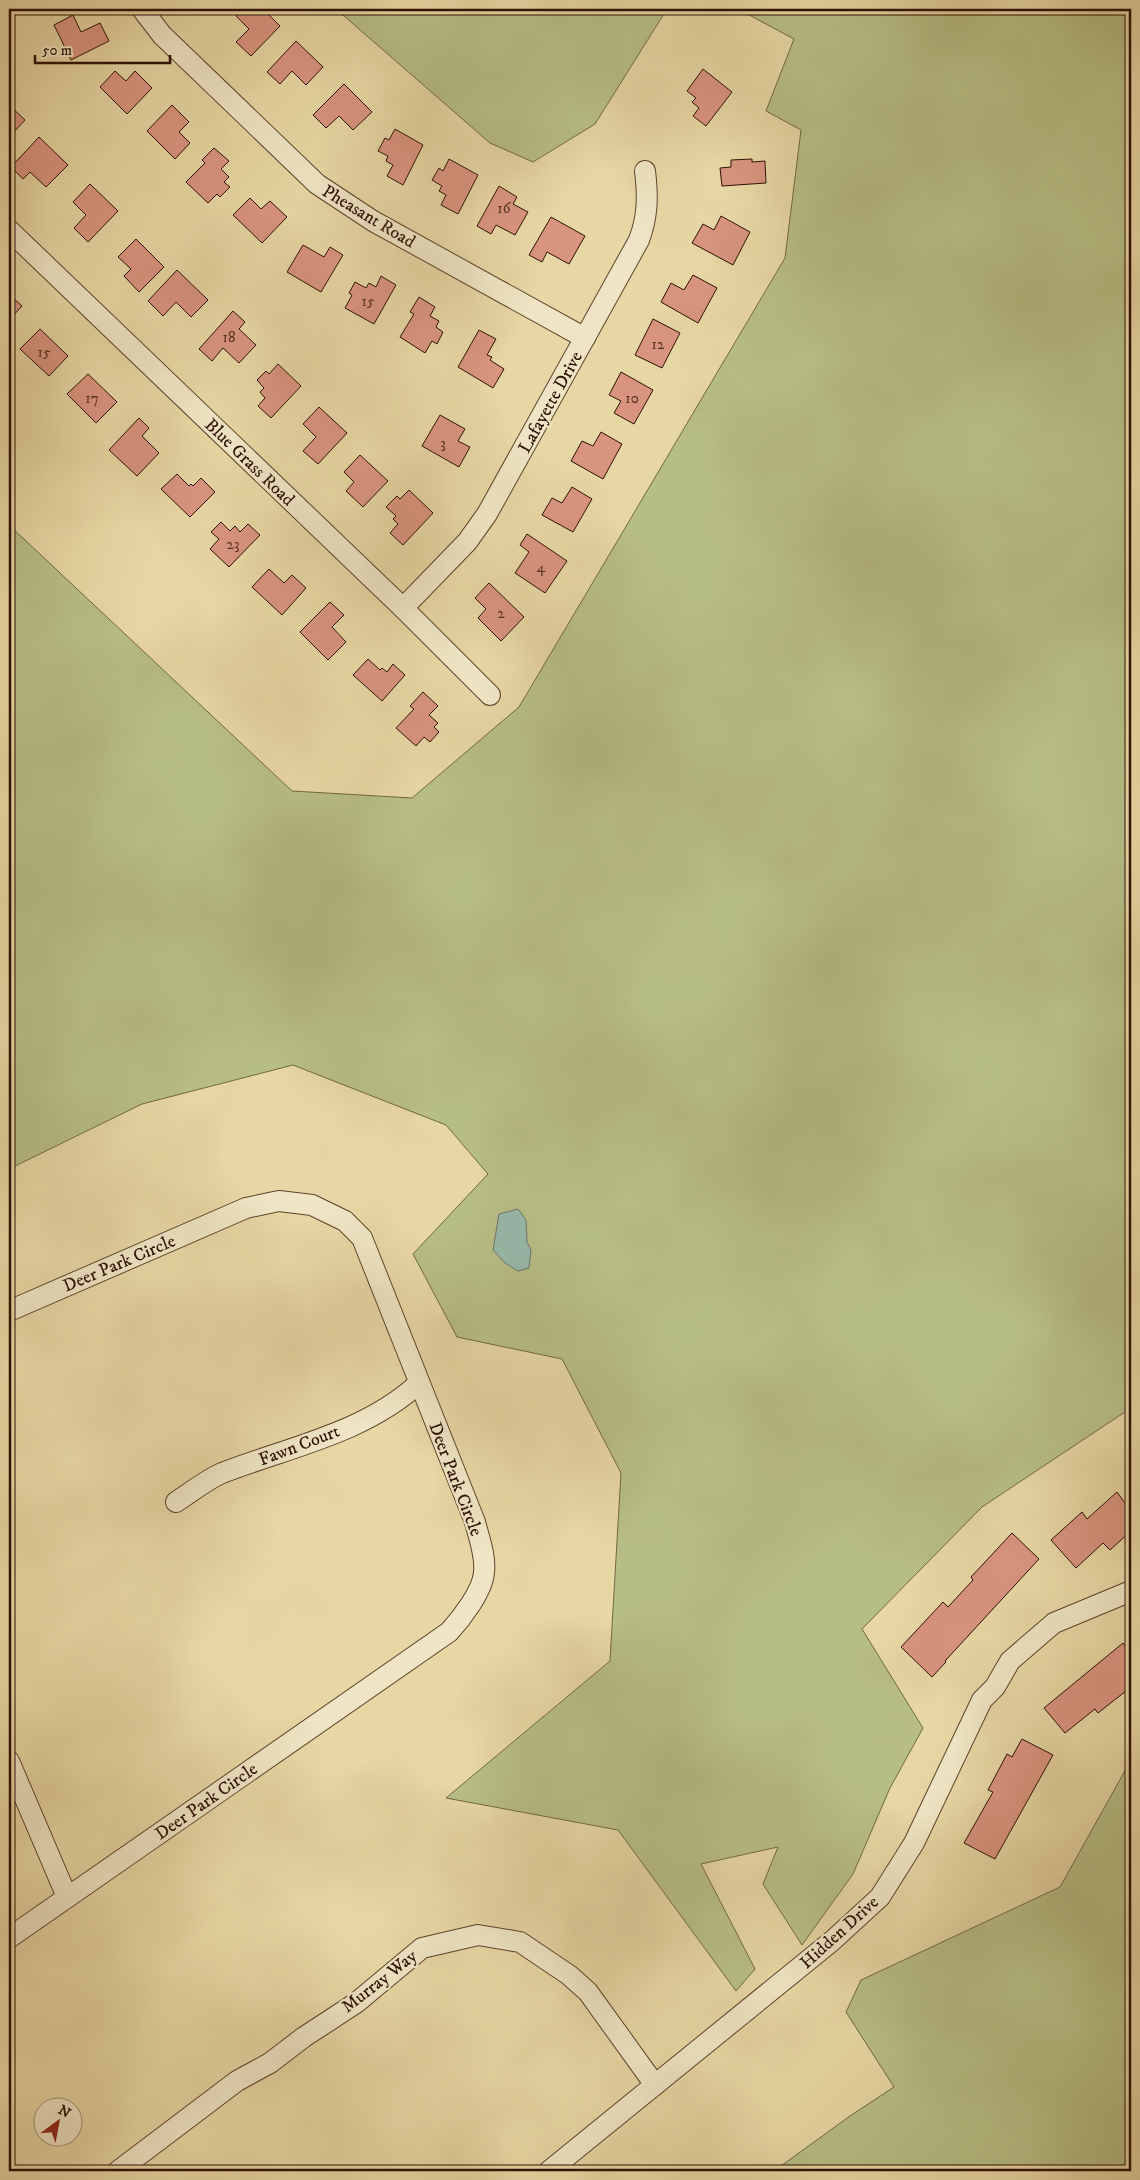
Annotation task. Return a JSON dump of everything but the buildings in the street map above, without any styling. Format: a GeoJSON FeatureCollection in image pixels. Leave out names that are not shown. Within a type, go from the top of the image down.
{"type":"FeatureCollection","features":[{"type":"Feature","properties":{"kind":"street","name":"Pheasant Road"},"geometry":{"type":"LineString","coordinates":[[142,9],[162,35],[322,188],[373,221],[585,338]]}},
{"type":"Feature","properties":{"kind":"street","name":"Lafayette Drive"},"geometry":{"type":"LineString","coordinates":[[403,608],[467,542],[487,514],[585,338],[644,226],[648,194],[645,171]]}},
{"type":"Feature","properties":{"kind":"street","name":"Blue Grass Road"},"geometry":{"type":"LineString","coordinates":[[9,230],[403,608],[490,695]]}},
{"type":"Feature","properties":{"kind":"street","name":"Deer Park Circle"},"geometry":{"type":"LineString","coordinates":[[9,1311],[246,1208],[279,1201],[312,1205],[333,1214],[345,1221],[362,1238],[475,1522],[482,1550],[484,1573],[480,1587],[461,1619],[449,1632],[9,1938]]}},
{"type":"Feature","properties":{"kind":"street","name":"Fawn Court"},"geometry":{"type":"LineString","coordinates":[[176,1502],[220,1474],[276,1456],[375,1416],[400,1400],[419,1383]]}},
{"type":"Feature","properties":{"kind":"street","name":"Hidden Drive"},"geometry":{"type":"LineString","coordinates":[[549,2171],[832,1941],[880,1897],[914,1843],[982,1700],[995,1687],[1010,1661],[1054,1623],[1131,1591]]}},
{"type":"Feature","properties":{"kind":"street"},"geometry":{"type":"LineString","coordinates":[[9,1761],[68,1897]]}},
{"type":"Feature","properties":{"kind":"street","name":"Murray Way"},"geometry":{"type":"LineString","coordinates":[[118,2171],[238,2081],[270,2063],[316,2028],[356,2003],[422,1948],[478,1935],[520,1942],[569,1975],[588,1992],[655,2085]]}},
{"type":"Feature","properties":{"kind":"green space"},"geometry":{"type":"Polygon","coordinates":[[[336,9],[667,9],[595,124],[533,162],[490,143],[336,9]]]}},
{"type":"Feature","properties":{"kind":"green space"},"geometry":{"type":"Polygon","coordinates":[[[738,9],[1131,9],[1131,1408],[982,1507],[862,1629],[923,1728],[890,1788],[853,1874],[802,1945],[763,1884],[778,1847],[701,1864],[755,1969],[736,1991],[618,1830],[446,1798],[610,1661],[621,1473],[562,1359],[457,1337],[413,1254],[488,1174],[446,1125],[293,1065],[142,1104],[9,1169],[9,525],[292,791],[412,798],[519,707],[785,258],[801,130],[766,111],[794,39],[738,9]]]}},
{"type":"Feature","properties":{"kind":"green space"},"geometry":{"type":"Polygon","coordinates":[[[1131,1760],[1131,2171],[774,2171],[894,2087],[846,2012],[861,1980],[1060,1887],[1131,1760]]]}},
{"type":"Feature","properties":{"kind":"shaded area"},"geometry":{"type":"Polygon","coordinates":[[[518,1209],[526,1220],[527,1242],[531,1250],[529,1268],[518,1271],[505,1263],[493,1250],[499,1214],[518,1209]]]}}]}
